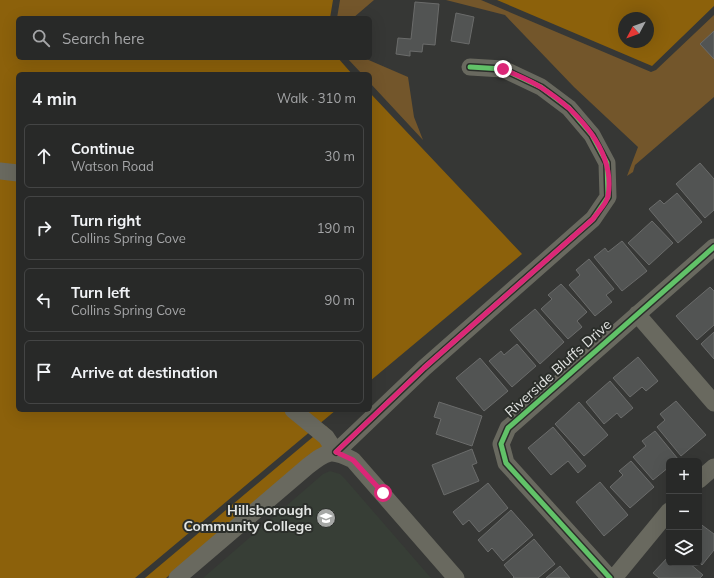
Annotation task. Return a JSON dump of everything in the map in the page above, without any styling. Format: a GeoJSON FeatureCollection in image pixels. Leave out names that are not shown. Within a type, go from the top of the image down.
{"type":"FeatureCollection","features":[{"type":"Feature","properties":{"kind":"street"},"geometry":{"type":"LineString","coordinates":[[177,578],[308,466],[322,456],[336,452],[424,368],[593,219],[608,197],[607,163],[592,135],[569,108],[541,87],[503,69],[470,68]]}},
{"type":"Feature","properties":{"kind":"street"},"geometry":{"type":"LineString","coordinates":[[0,171],[16,173]]}},
{"type":"Feature","properties":{"kind":"street","name":"Riverside Bluffs Drive"},"geometry":{"type":"LineString","coordinates":[[610,578],[506,462],[501,444],[508,428],[714,247]]}},
{"type":"Feature","properties":{"kind":"street"},"geometry":{"type":"LineString","coordinates":[[637,314],[714,403]]}},
{"type":"Feature","properties":{"kind":"street"},"geometry":{"type":"LineString","coordinates":[[295,412],[326,437],[336,452],[353,460],[456,578]]}},
{"type":"Feature","properties":{"kind":"street"},"geometry":{"type":"LineString","coordinates":[[702,477],[714,467]]}},
{"type":"Feature","properties":{"kind":"street"},"geometry":{"type":"LineString","coordinates":[[614,578],[666,515]]}},
{"type":"Feature","properties":{"kind":"shaded area"},"geometry":{"type":"Polygon","coordinates":[[[0,0],[333,0],[330,16],[16,16],[16,60],[340,60],[350,72],[16,72],[16,412],[334,412],[135,578],[0,578],[0,0]]]}},
{"type":"Feature","properties":{"kind":"shaded area"},"geometry":{"type":"Polygon","coordinates":[[[340,0],[374,0],[355,16],[337,16],[340,0]]]}},
{"type":"Feature","properties":{"kind":"shaded area"},"geometry":{"type":"Polygon","coordinates":[[[446,0],[481,0],[651,72],[656,70],[714,15],[714,97],[635,165],[633,172],[627,176],[638,147],[574,87],[505,15],[446,0]]]}},
{"type":"Feature","properties":{"kind":"shaded area"},"geometry":{"type":"Polygon","coordinates":[[[497,0],[714,0],[714,6],[652,66],[497,0]]]}},
{"type":"Feature","properties":{"kind":"shaded area"},"geometry":{"type":"Polygon","coordinates":[[[349,60],[369,60],[408,77],[414,117],[423,140],[372,85],[372,72],[360,72],[349,60]]]}},
{"type":"Feature","properties":{"kind":"shaded area"},"geometry":{"type":"Polygon","coordinates":[[[372,95],[522,254],[372,379],[372,95]]]}},
{"type":"Feature","properties":{"kind":"shaded area"},"geometry":{"type":"Polygon","coordinates":[[[326,426],[338,440],[309,455],[166,578],[145,578],[326,426]]]}},
{"type":"Feature","properties":{"kind":"shaded area","name":"Hillsborough Community College"},"geometry":{"type":"Polygon","coordinates":[[[330,471],[340,474],[346,480],[431,578],[203,578],[323,474],[330,471]]]}},
{"type":"Feature","properties":{"kind":"building"},"geometry":{"type":"Polygon","coordinates":[[[415,2],[439,4],[435,45],[423,44],[422,52],[410,51],[410,56],[396,54],[398,38],[411,39],[415,2]]]}},
{"type":"Feature","properties":{"kind":"building"},"geometry":{"type":"Polygon","coordinates":[[[456,13],[474,17],[469,44],[451,41],[456,13]]]}},
{"type":"Feature","properties":{"kind":"building"},"geometry":{"type":"Polygon","coordinates":[[[714,31],[714,59],[700,44],[714,31]]]}},
{"type":"Feature","properties":{"kind":"building"},"geometry":{"type":"Polygon","coordinates":[[[700,163],[714,179],[714,210],[705,218],[676,184],[700,163]]]}},
{"type":"Feature","properties":{"kind":"building"},"geometry":{"type":"Polygon","coordinates":[[[677,193],[702,222],[678,243],[649,209],[660,200],[664,204],[677,193]]]}},
{"type":"Feature","properties":{"kind":"building"},"geometry":{"type":"Polygon","coordinates":[[[652,221],[673,243],[649,265],[628,243],[652,221]]]}},
{"type":"Feature","properties":{"kind":"building"},"geometry":{"type":"Polygon","coordinates":[[[622,241],[647,271],[622,291],[594,257],[605,248],[608,252],[622,241]]]}},
{"type":"Feature","properties":{"kind":"building"},"geometry":{"type":"Polygon","coordinates":[[[589,259],[614,289],[606,295],[612,302],[595,316],[569,285],[580,275],[576,270],[589,259]]]}},
{"type":"Feature","properties":{"kind":"building"},"geometry":{"type":"Polygon","coordinates":[[[561,284],[587,312],[577,321],[582,327],[568,339],[541,309],[552,299],[548,295],[561,284]]]}},
{"type":"Feature","properties":{"kind":"building"},"geometry":{"type":"Polygon","coordinates":[[[710,287],[714,291],[714,325],[697,340],[676,316],[710,287]]]}},
{"type":"Feature","properties":{"kind":"building"},"geometry":{"type":"Polygon","coordinates":[[[535,309],[564,342],[540,364],[510,330],[535,309]]]}},
{"type":"Feature","properties":{"kind":"building"},"geometry":{"type":"Polygon","coordinates":[[[714,332],[714,359],[701,344],[714,332]]]}},
{"type":"Feature","properties":{"kind":"building"},"geometry":{"type":"Polygon","coordinates":[[[517,344],[536,366],[512,387],[489,361],[501,351],[504,355],[517,344]]]}},
{"type":"Feature","properties":{"kind":"building"},"geometry":{"type":"Polygon","coordinates":[[[638,357],[658,381],[646,391],[642,387],[630,397],[613,378],[638,357]]]}},
{"type":"Feature","properties":{"kind":"building"},"geometry":{"type":"Polygon","coordinates":[[[480,358],[508,391],[484,411],[456,378],[480,358]]]}},
{"type":"Feature","properties":{"kind":"building"},"geometry":{"type":"Polygon","coordinates":[[[610,381],[633,408],[621,418],[617,413],[604,424],[586,402],[610,381]]]}},
{"type":"Feature","properties":{"kind":"building"},"geometry":{"type":"Polygon","coordinates":[[[676,401],[706,435],[681,456],[657,427],[665,420],[660,414],[676,401]]]}},
{"type":"Feature","properties":{"kind":"building"},"geometry":{"type":"Polygon","coordinates":[[[439,402],[482,416],[472,446],[436,434],[441,419],[434,417],[439,402]]]}},
{"type":"Feature","properties":{"kind":"building"},"geometry":{"type":"Polygon","coordinates":[[[579,402],[608,435],[584,456],[555,424],[579,402]]]}},
{"type":"Feature","properties":{"kind":"building"},"geometry":{"type":"Polygon","coordinates":[[[553,427],[586,466],[578,473],[568,461],[551,475],[528,448],[553,427]]]}},
{"type":"Feature","properties":{"kind":"building"},"geometry":{"type":"Polygon","coordinates":[[[655,431],[677,458],[666,458],[666,469],[653,480],[633,457],[646,446],[642,441],[655,431]]]}},
{"type":"Feature","properties":{"kind":"building"},"geometry":{"type":"Polygon","coordinates":[[[472,449],[477,463],[472,465],[479,481],[444,495],[432,465],[472,449]]]}},
{"type":"Feature","properties":{"kind":"building"},"geometry":{"type":"Polygon","coordinates":[[[631,461],[654,487],[630,508],[610,487],[623,475],[619,471],[631,461]]]}},
{"type":"Feature","properties":{"kind":"building"},"geometry":{"type":"Polygon","coordinates":[[[600,482],[628,515],[604,536],[576,502],[600,482]]]}},
{"type":"Feature","properties":{"kind":"building"},"geometry":{"type":"Polygon","coordinates":[[[488,483],[508,508],[479,532],[469,520],[463,525],[453,512],[488,483]]]}},
{"type":"Feature","properties":{"kind":"building"},"geometry":{"type":"Polygon","coordinates":[[[511,510],[533,535],[503,561],[492,548],[488,552],[478,540],[511,510]]]}},
{"type":"Feature","properties":{"kind":"building"},"geometry":{"type":"Polygon","coordinates":[[[702,525],[714,534],[714,550],[702,565],[702,525]]]}},
{"type":"Feature","properties":{"kind":"building"},"geometry":{"type":"Polygon","coordinates":[[[534,539],[555,564],[538,578],[513,578],[514,577],[504,565],[534,539]]]}},
{"type":"Feature","properties":{"kind":"building"},"geometry":{"type":"Polygon","coordinates":[[[666,559],[666,566],[692,566],[703,575],[700,578],[659,578],[653,573],[666,559]]]}},
{"type":"Feature","properties":{"kind":"building"},"geometry":{"type":"Polygon","coordinates":[[[560,566],[570,578],[546,578],[560,566]]]}},
{"type":"Feature","properties":{"kind":"cycle path"},"geometry":{"type":"LineString","coordinates":[[336,452],[424,368],[593,219],[608,197],[607,163],[592,135],[569,108],[541,87],[503,69],[470,67]]}},
{"type":"Feature","properties":{"kind":"cycle path"},"geometry":{"type":"LineString","coordinates":[[610,578],[506,463],[501,444],[508,428],[714,247]]}},
{"type":"Feature","properties":{"kind":"place","name":"Hillsborough Community College"},"geometry":{"type":"Point","coordinates":[326,518]}},
{"type":"Feature","properties":{"kind":"route"},"geometry":{"type":"LineString","coordinates":[[383,493],[353,460],[336,452],[424,368],[593,219],[608,197],[607,163],[592,135],[569,108],[541,87],[503,69]]}}]}
